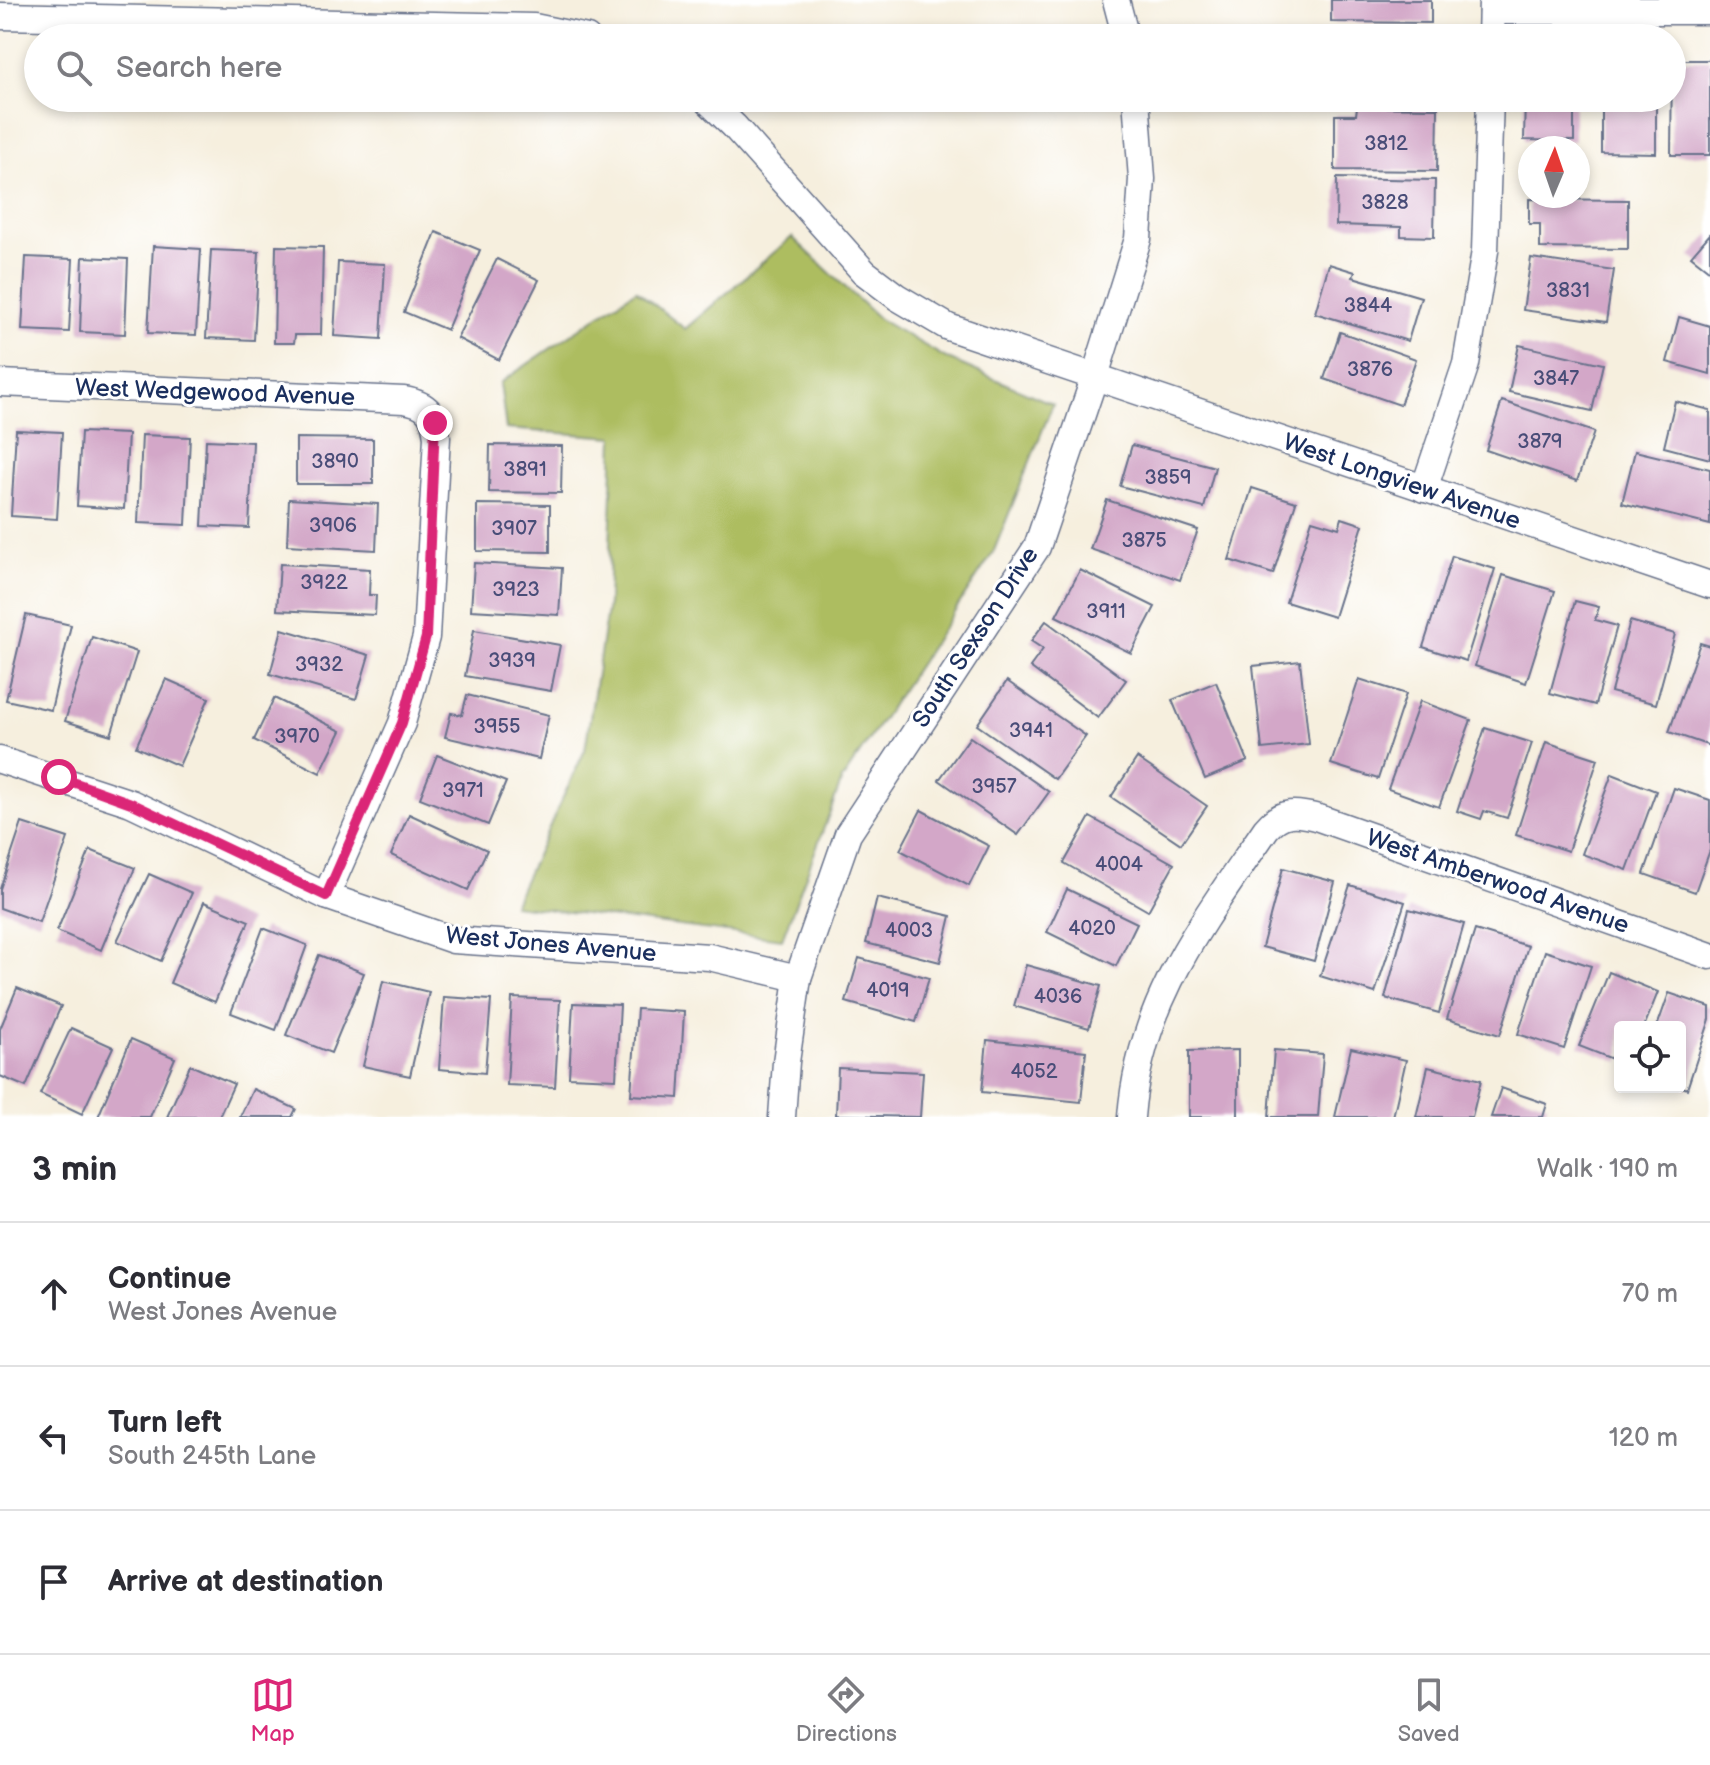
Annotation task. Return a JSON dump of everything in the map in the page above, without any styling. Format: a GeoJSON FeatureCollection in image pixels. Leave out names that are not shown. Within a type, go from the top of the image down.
{"type":"FeatureCollection","features":[{"type":"Feature","properties":{"kind":"street"},"geometry":{"type":"LineString","coordinates":[[1116,0],[1122,24]]}},
{"type":"Feature","properties":{"kind":"street"},"geometry":{"type":"LineString","coordinates":[[1492,6],[1710,11]]}},
{"type":"Feature","properties":{"kind":"street"},"geometry":{"type":"LineString","coordinates":[[0,16],[295,11],[489,24]]}},
{"type":"Feature","properties":{"kind":"street","name":"West Longview Avenue"},"geometry":{"type":"LineString","coordinates":[[720,112],[864,272],[897,297],[948,327],[1710,585]]}},
{"type":"Feature","properties":{"kind":"street","name":"South Sexson Drive"},"geometry":{"type":"LineString","coordinates":[[782,1117],[798,978],[848,834],[1037,547],[1138,239],[1142,179],[1137,112]]}},
{"type":"Feature","properties":{"kind":"street"},"geometry":{"type":"LineString","coordinates":[[1424,489],[1466,364],[1471,336],[1485,251],[1490,112]]}},
{"type":"Feature","properties":{"kind":"street","name":"West Wedgewood Avenue"},"geometry":{"type":"LineString","coordinates":[[0,383],[404,400],[429,409],[437,437],[426,637],[402,723],[326,896]]}},
{"type":"Feature","properties":{"kind":"street","name":"West Jones Avenue"},"geometry":{"type":"LineString","coordinates":[[0,760],[131,803],[326,896],[453,940],[709,957],[798,978]]}},
{"type":"Feature","properties":{"kind":"street","name":"West Amberwood Avenue"},"geometry":{"type":"LineString","coordinates":[[1131,1117],[1142,1046],[1160,999],[1198,930],[1266,829],[1274,819],[1285,813],[1303,814],[1334,823],[1710,956]]}},
{"type":"Feature","properties":{"kind":"green space"},"geometry":{"type":"Polygon","coordinates":[[[792,237],[879,319],[948,359],[1053,404],[993,553],[842,780],[782,939],[513,905],[585,750],[608,604],[614,437],[506,429],[500,383],[636,290],[685,329],[792,237]]]}},
{"type":"Feature","properties":{"kind":"building"},"geometry":{"type":"Polygon","coordinates":[[[1331,0],[1431,0],[1431,23],[1331,22],[1331,0]]]}},
{"type":"Feature","properties":{"kind":"building"},"geometry":{"type":"Polygon","coordinates":[[[1686,60],[1710,60],[1710,155],[1671,155],[1671,112],[1686,112],[1686,60]]]}},
{"type":"Feature","properties":{"kind":"building"},"geometry":{"type":"Polygon","coordinates":[[[1356,112],[1438,112],[1437,171],[1335,170],[1335,115],[1356,115],[1356,112]]]}},
{"type":"Feature","properties":{"kind":"building"},"geometry":{"type":"Polygon","coordinates":[[[1525,112],[1574,112],[1574,136],[1524,136],[1525,112]]]}},
{"type":"Feature","properties":{"kind":"building"},"geometry":{"type":"Polygon","coordinates":[[[1601,112],[1656,112],[1656,153],[1601,152],[1601,112]]]}},
{"type":"Feature","properties":{"kind":"building"},"geometry":{"type":"Polygon","coordinates":[[[1337,178],[1435,180],[1434,237],[1401,236],[1401,227],[1336,225],[1337,178]]]}},
{"type":"Feature","properties":{"kind":"building"},"geometry":{"type":"Polygon","coordinates":[[[1590,200],[1628,200],[1628,249],[1540,248],[1540,224],[1529,224],[1529,208],[1590,208],[1590,200]]]}},
{"type":"Feature","properties":{"kind":"building"},"geometry":{"type":"Polygon","coordinates":[[[436,232],[480,250],[447,330],[404,312],[436,232]]]}},
{"type":"Feature","properties":{"kind":"building"},"geometry":{"type":"Polygon","coordinates":[[[1710,234],[1710,271],[1691,256],[1710,234]]]}},
{"type":"Feature","properties":{"kind":"building"},"geometry":{"type":"Polygon","coordinates":[[[153,246],[201,249],[196,335],[148,333],[153,246]]]}},
{"type":"Feature","properties":{"kind":"building"},"geometry":{"type":"Polygon","coordinates":[[[276,246],[323,247],[321,335],[295,335],[294,343],[274,343],[276,246]]]}},
{"type":"Feature","properties":{"kind":"building"},"geometry":{"type":"Polygon","coordinates":[[[211,250],[259,252],[254,340],[206,338],[211,250]]]}},
{"type":"Feature","properties":{"kind":"building"},"geometry":{"type":"Polygon","coordinates":[[[26,257],[73,259],[69,332],[22,330],[26,257]]]}},
{"type":"Feature","properties":{"kind":"building"},"geometry":{"type":"Polygon","coordinates":[[[83,257],[128,259],[125,334],[80,332],[83,257]]]}},
{"type":"Feature","properties":{"kind":"building"},"geometry":{"type":"Polygon","coordinates":[[[1531,258],[1614,270],[1606,322],[1523,310],[1531,258]]]}},
{"type":"Feature","properties":{"kind":"building"},"geometry":{"type":"Polygon","coordinates":[[[497,259],[539,280],[499,360],[457,338],[497,259]]]}},
{"type":"Feature","properties":{"kind":"building"},"geometry":{"type":"Polygon","coordinates":[[[338,262],[385,264],[381,339],[334,336],[338,262]]]}},
{"type":"Feature","properties":{"kind":"building"},"geometry":{"type":"Polygon","coordinates":[[[1329,264],[1355,272],[1353,277],[1421,297],[1408,341],[1315,313],[1329,264]]]}},
{"type":"Feature","properties":{"kind":"building"},"geometry":{"type":"Polygon","coordinates":[[[1679,317],[1710,326],[1710,374],[1667,362],[1679,317]]]}},
{"type":"Feature","properties":{"kind":"building"},"geometry":{"type":"Polygon","coordinates":[[[1340,332],[1416,359],[1400,405],[1324,379],[1340,332]]]}},
{"type":"Feature","properties":{"kind":"building"},"geometry":{"type":"Polygon","coordinates":[[[1519,345],[1603,364],[1592,411],[1509,392],[1519,345]]]}},
{"type":"Feature","properties":{"kind":"building"},"geometry":{"type":"Polygon","coordinates":[[[1502,401],[1594,432],[1577,481],[1486,450],[1502,401]]]}},
{"type":"Feature","properties":{"kind":"building"},"geometry":{"type":"Polygon","coordinates":[[[1675,401],[1710,410],[1710,459],[1664,447],[1675,401]]]}},
{"type":"Feature","properties":{"kind":"building"},"geometry":{"type":"Polygon","coordinates":[[[16,430],[62,432],[57,519],[11,516],[16,430]]]}},
{"type":"Feature","properties":{"kind":"building"},"geometry":{"type":"Polygon","coordinates":[[[81,432],[128,434],[124,509],[77,506],[81,432]]]}},
{"type":"Feature","properties":{"kind":"building"},"geometry":{"type":"Polygon","coordinates":[[[142,435],[190,437],[186,525],[138,523],[142,435]]]}},
{"type":"Feature","properties":{"kind":"building"},"geometry":{"type":"Polygon","coordinates":[[[296,438],[373,439],[373,484],[296,484],[296,438]]]}},
{"type":"Feature","properties":{"kind":"building"},"geometry":{"type":"Polygon","coordinates":[[[206,440],[253,442],[249,528],[202,526],[206,440]]]}},
{"type":"Feature","properties":{"kind":"building"},"geometry":{"type":"Polygon","coordinates":[[[490,445],[562,446],[561,493],[489,492],[490,445]]]}},
{"type":"Feature","properties":{"kind":"building"},"geometry":{"type":"Polygon","coordinates":[[[1132,445],[1215,467],[1204,508],[1120,486],[1132,445]]]}},
{"type":"Feature","properties":{"kind":"building"},"geometry":{"type":"Polygon","coordinates":[[[1635,451],[1710,469],[1710,525],[1622,503],[1635,451]]]}},
{"type":"Feature","properties":{"kind":"building"},"geometry":{"type":"Polygon","coordinates":[[[1252,488],[1296,502],[1273,574],[1229,560],[1252,488]]]}},
{"type":"Feature","properties":{"kind":"building"},"geometry":{"type":"Polygon","coordinates":[[[289,499],[378,504],[376,550],[287,545],[289,499]]]}},
{"type":"Feature","properties":{"kind":"building"},"geometry":{"type":"Polygon","coordinates":[[[1107,500],[1198,530],[1180,580],[1090,549],[1107,500]]]}},
{"type":"Feature","properties":{"kind":"building"},"geometry":{"type":"Polygon","coordinates":[[[477,504],[550,505],[550,552],[477,551],[477,504]]]}},
{"type":"Feature","properties":{"kind":"building"},"geometry":{"type":"Polygon","coordinates":[[[1342,518],[1363,525],[1334,617],[1286,602],[1312,520],[1339,528],[1342,518]]]}},
{"type":"Feature","properties":{"kind":"building"},"geometry":{"type":"Polygon","coordinates":[[[1452,556],[1495,569],[1466,661],[1423,647],[1452,556]]]}},
{"type":"Feature","properties":{"kind":"building"},"geometry":{"type":"Polygon","coordinates":[[[474,563],[562,568],[559,615],[471,610],[474,563]]]}},
{"type":"Feature","properties":{"kind":"building"},"geometry":{"type":"Polygon","coordinates":[[[280,564],[370,569],[369,595],[376,595],[375,615],[277,610],[280,564]]]}},
{"type":"Feature","properties":{"kind":"building"},"geometry":{"type":"Polygon","coordinates":[[[1080,570],[1155,607],[1131,653],[1056,616],[1080,570]]]}},
{"type":"Feature","properties":{"kind":"building"},"geometry":{"type":"Polygon","coordinates":[[[1503,575],[1555,591],[1526,683],[1475,666],[1503,575]]]}},
{"type":"Feature","properties":{"kind":"building"},"geometry":{"type":"Polygon","coordinates":[[[1575,601],[1599,607],[1595,620],[1617,626],[1595,705],[1550,693],[1575,601]]]}},
{"type":"Feature","properties":{"kind":"building"},"geometry":{"type":"Polygon","coordinates":[[[26,615],[71,625],[51,710],[6,700],[26,615]]]}},
{"type":"Feature","properties":{"kind":"building"},"geometry":{"type":"Polygon","coordinates":[[[1046,621],[1126,680],[1098,718],[1030,667],[1043,649],[1031,641],[1046,621]]]}},
{"type":"Feature","properties":{"kind":"building"},"geometry":{"type":"Polygon","coordinates":[[[1630,621],[1675,634],[1656,704],[1611,692],[1630,621]]]}},
{"type":"Feature","properties":{"kind":"building"},"geometry":{"type":"Polygon","coordinates":[[[282,629],[369,655],[356,699],[270,674],[282,629]]]}},
{"type":"Feature","properties":{"kind":"building"},"geometry":{"type":"Polygon","coordinates":[[[474,630],[560,645],[551,691],[465,676],[474,630]]]}},
{"type":"Feature","properties":{"kind":"building"},"geometry":{"type":"Polygon","coordinates":[[[92,637],[137,652],[111,735],[65,721],[92,637]]]}},
{"type":"Feature","properties":{"kind":"building"},"geometry":{"type":"Polygon","coordinates":[[[1700,643],[1710,646],[1710,746],[1669,732],[1700,643]]]}},
{"type":"Feature","properties":{"kind":"building"},"geometry":{"type":"Polygon","coordinates":[[[1300,661],[1309,744],[1262,749],[1253,666],[1300,661]]]}},
{"type":"Feature","properties":{"kind":"building"},"geometry":{"type":"Polygon","coordinates":[[[166,679],[209,698],[179,766],[136,747],[166,679]]]}},
{"type":"Feature","properties":{"kind":"building"},"geometry":{"type":"Polygon","coordinates":[[[1359,679],[1406,694],[1378,779],[1331,764],[1359,679]]]}},
{"type":"Feature","properties":{"kind":"building"},"geometry":{"type":"Polygon","coordinates":[[[1007,681],[1086,736],[1055,779],[977,725],[1007,681]]]}},
{"type":"Feature","properties":{"kind":"building"},"geometry":{"type":"Polygon","coordinates":[[[1216,682],[1248,761],[1205,779],[1172,700],[1216,682]]]}},
{"type":"Feature","properties":{"kind":"building"},"geometry":{"type":"Polygon","coordinates":[[[467,695],[549,715],[539,759],[445,737],[451,713],[462,715],[467,695]]]}},
{"type":"Feature","properties":{"kind":"building"},"geometry":{"type":"Polygon","coordinates":[[[274,698],[341,731],[320,773],[254,740],[274,698]]]}},
{"type":"Feature","properties":{"kind":"building"},"geometry":{"type":"Polygon","coordinates":[[[1420,701],[1471,720],[1439,807],[1388,789],[1420,701]]]}},
{"type":"Feature","properties":{"kind":"building"},"geometry":{"type":"Polygon","coordinates":[[[1485,728],[1532,743],[1507,818],[1484,811],[1481,819],[1457,811],[1485,728]]]}},
{"type":"Feature","properties":{"kind":"building"},"geometry":{"type":"Polygon","coordinates":[[[970,737],[1049,792],[1018,835],[939,780],[970,737]]]}},
{"type":"Feature","properties":{"kind":"building"},"geometry":{"type":"Polygon","coordinates":[[[1546,742],[1598,759],[1568,851],[1516,835],[1546,742]]]}},
{"type":"Feature","properties":{"kind":"building"},"geometry":{"type":"Polygon","coordinates":[[[437,755],[506,782],[488,825],[420,798],[437,755]]]}},
{"type":"Feature","properties":{"kind":"building"},"geometry":{"type":"Polygon","coordinates":[[[1137,758],[1207,806],[1181,844],[1111,797],[1137,758]]]}},
{"type":"Feature","properties":{"kind":"building"},"geometry":{"type":"Polygon","coordinates":[[[1612,774],[1656,791],[1627,870],[1582,854],[1612,774]]]}},
{"type":"Feature","properties":{"kind":"building"},"geometry":{"type":"Polygon","coordinates":[[[1674,788],[1710,800],[1710,850],[1695,892],[1644,874],[1674,788]]]}},
{"type":"Feature","properties":{"kind":"building"},"geometry":{"type":"Polygon","coordinates":[[[921,810],[989,846],[969,886],[900,850],[921,810]]]}},
{"type":"Feature","properties":{"kind":"building"},"geometry":{"type":"Polygon","coordinates":[[[409,814],[487,850],[468,890],[391,855],[409,814]]]}},
{"type":"Feature","properties":{"kind":"building"},"geometry":{"type":"Polygon","coordinates":[[[1090,817],[1174,864],[1148,911],[1064,863],[1090,817]]]}},
{"type":"Feature","properties":{"kind":"building"},"geometry":{"type":"Polygon","coordinates":[[[22,823],[68,838],[39,922],[0,908],[0,889],[22,823]]]}},
{"type":"Feature","properties":{"kind":"building"},"geometry":{"type":"Polygon","coordinates":[[[90,850],[135,868],[101,950],[57,931],[90,850]]]}},
{"type":"Feature","properties":{"kind":"building"},"geometry":{"type":"Polygon","coordinates":[[[1283,868],[1335,882],[1314,961],[1262,947],[1283,868]]]}},
{"type":"Feature","properties":{"kind":"building"},"geometry":{"type":"Polygon","coordinates":[[[149,874],[192,893],[161,961],[117,941],[149,874]]]}},
{"type":"Feature","properties":{"kind":"building"},"geometry":{"type":"Polygon","coordinates":[[[1350,885],[1405,902],[1375,993],[1320,976],[1350,885]]]}},
{"type":"Feature","properties":{"kind":"building"},"geometry":{"type":"Polygon","coordinates":[[[1067,889],[1137,923],[1116,966],[1047,932],[1067,889]]]}},
{"type":"Feature","properties":{"kind":"building"},"geometry":{"type":"Polygon","coordinates":[[[877,898],[951,916],[940,962],[866,943],[877,898]]]}},
{"type":"Feature","properties":{"kind":"building"},"geometry":{"type":"Polygon","coordinates":[[[204,902],[249,921],[215,1002],[170,983],[204,902]]]}},
{"type":"Feature","properties":{"kind":"building"},"geometry":{"type":"Polygon","coordinates":[[[1409,909],[1464,924],[1439,1013],[1385,998],[1409,909]]]}},
{"type":"Feature","properties":{"kind":"building"},"geometry":{"type":"Polygon","coordinates":[[[263,928],[307,945],[276,1030],[231,1013],[263,928]]]}},
{"type":"Feature","properties":{"kind":"building"},"geometry":{"type":"Polygon","coordinates":[[[1475,930],[1528,946],[1500,1035],[1447,1019],[1475,930]]]}},
{"type":"Feature","properties":{"kind":"building"},"geometry":{"type":"Polygon","coordinates":[[[1545,951],[1591,966],[1564,1049],[1518,1034],[1545,951]]]}},
{"type":"Feature","properties":{"kind":"building"},"geometry":{"type":"Polygon","coordinates":[[[319,955],[364,973],[331,1053],[286,1035],[319,955]]]}},
{"type":"Feature","properties":{"kind":"building"},"geometry":{"type":"Polygon","coordinates":[[[859,958],[929,978],[916,1022],[846,1002],[859,958]]]}},
{"type":"Feature","properties":{"kind":"building"},"geometry":{"type":"Polygon","coordinates":[[[1026,965],[1101,986],[1089,1028],[1014,1006],[1026,965]]]}},
{"type":"Feature","properties":{"kind":"building"},"geometry":{"type":"Polygon","coordinates":[[[1609,972],[1658,992],[1646,1021],[1614,1021],[1614,1060],[1579,1046],[1609,972]]]}},
{"type":"Feature","properties":{"kind":"building"},"geometry":{"type":"Polygon","coordinates":[[[383,981],[429,992],[410,1076],[363,1066],[383,981]]]}},
{"type":"Feature","properties":{"kind":"building"},"geometry":{"type":"Polygon","coordinates":[[[17,988],[61,1006],[26,1087],[0,1076],[0,1029],[17,988]]]}},
{"type":"Feature","properties":{"kind":"building"},"geometry":{"type":"Polygon","coordinates":[[[1669,993],[1710,1007],[1710,1019],[1687,1089],[1686,1021],[1659,1021],[1669,993]]]}},
{"type":"Feature","properties":{"kind":"building"},"geometry":{"type":"Polygon","coordinates":[[[444,997],[491,1000],[485,1073],[439,1069],[444,997]]]}},
{"type":"Feature","properties":{"kind":"building"},"geometry":{"type":"Polygon","coordinates":[[[512,998],[560,1000],[555,1087],[507,1085],[512,998]]]}},
{"type":"Feature","properties":{"kind":"building"},"geometry":{"type":"Polygon","coordinates":[[[573,1003],[620,1005],[616,1079],[569,1077],[573,1003]]]}},
{"type":"Feature","properties":{"kind":"building"},"geometry":{"type":"Polygon","coordinates":[[[637,1009],[684,1012],[679,1098],[631,1095],[637,1009]]]}},
{"type":"Feature","properties":{"kind":"building"},"geometry":{"type":"Polygon","coordinates":[[[71,1028],[113,1047],[82,1114],[40,1094],[71,1028]]]}},
{"type":"Feature","properties":{"kind":"building"},"geometry":{"type":"Polygon","coordinates":[[[131,1039],[175,1058],[150,1117],[98,1117],[131,1039]]]}},
{"type":"Feature","properties":{"kind":"building"},"geometry":{"type":"Polygon","coordinates":[[[987,1040],[1086,1051],[1081,1102],[982,1092],[987,1040]]]}},
{"type":"Feature","properties":{"kind":"building"},"geometry":{"type":"Polygon","coordinates":[[[1351,1048],[1406,1060],[1393,1117],[1335,1117],[1351,1048]]]}},
{"type":"Feature","properties":{"kind":"building"},"geometry":{"type":"Polygon","coordinates":[[[1238,1050],[1238,1117],[1189,1117],[1189,1051],[1238,1050]]]}},
{"type":"Feature","properties":{"kind":"building"},"geometry":{"type":"Polygon","coordinates":[[[1274,1050],[1323,1054],[1318,1117],[1269,1117],[1274,1050]]]}},
{"type":"Feature","properties":{"kind":"building"},"geometry":{"type":"Polygon","coordinates":[[[190,1065],[234,1084],[219,1117],[167,1117],[190,1065]]]}},
{"type":"Feature","properties":{"kind":"building"},"geometry":{"type":"Polygon","coordinates":[[[1428,1067],[1481,1080],[1472,1117],[1416,1117],[1428,1067]]]}},
{"type":"Feature","properties":{"kind":"building"},"geometry":{"type":"Polygon","coordinates":[[[838,1068],[923,1072],[920,1117],[836,1115],[838,1068]]]}},
{"type":"Feature","properties":{"kind":"building"},"geometry":{"type":"Polygon","coordinates":[[[1501,1088],[1547,1104],[1543,1117],[1491,1117],[1501,1088]]]}},
{"type":"Feature","properties":{"kind":"building"},"geometry":{"type":"Polygon","coordinates":[[[253,1089],[296,1109],[292,1117],[240,1117],[253,1089]]]}},
{"type":"Feature","properties":{"kind":"route"},"geometry":{"type":"LineString","coordinates":[[59,777],[131,803],[326,896],[402,723],[426,637],[437,437],[435,423]]}}]}
